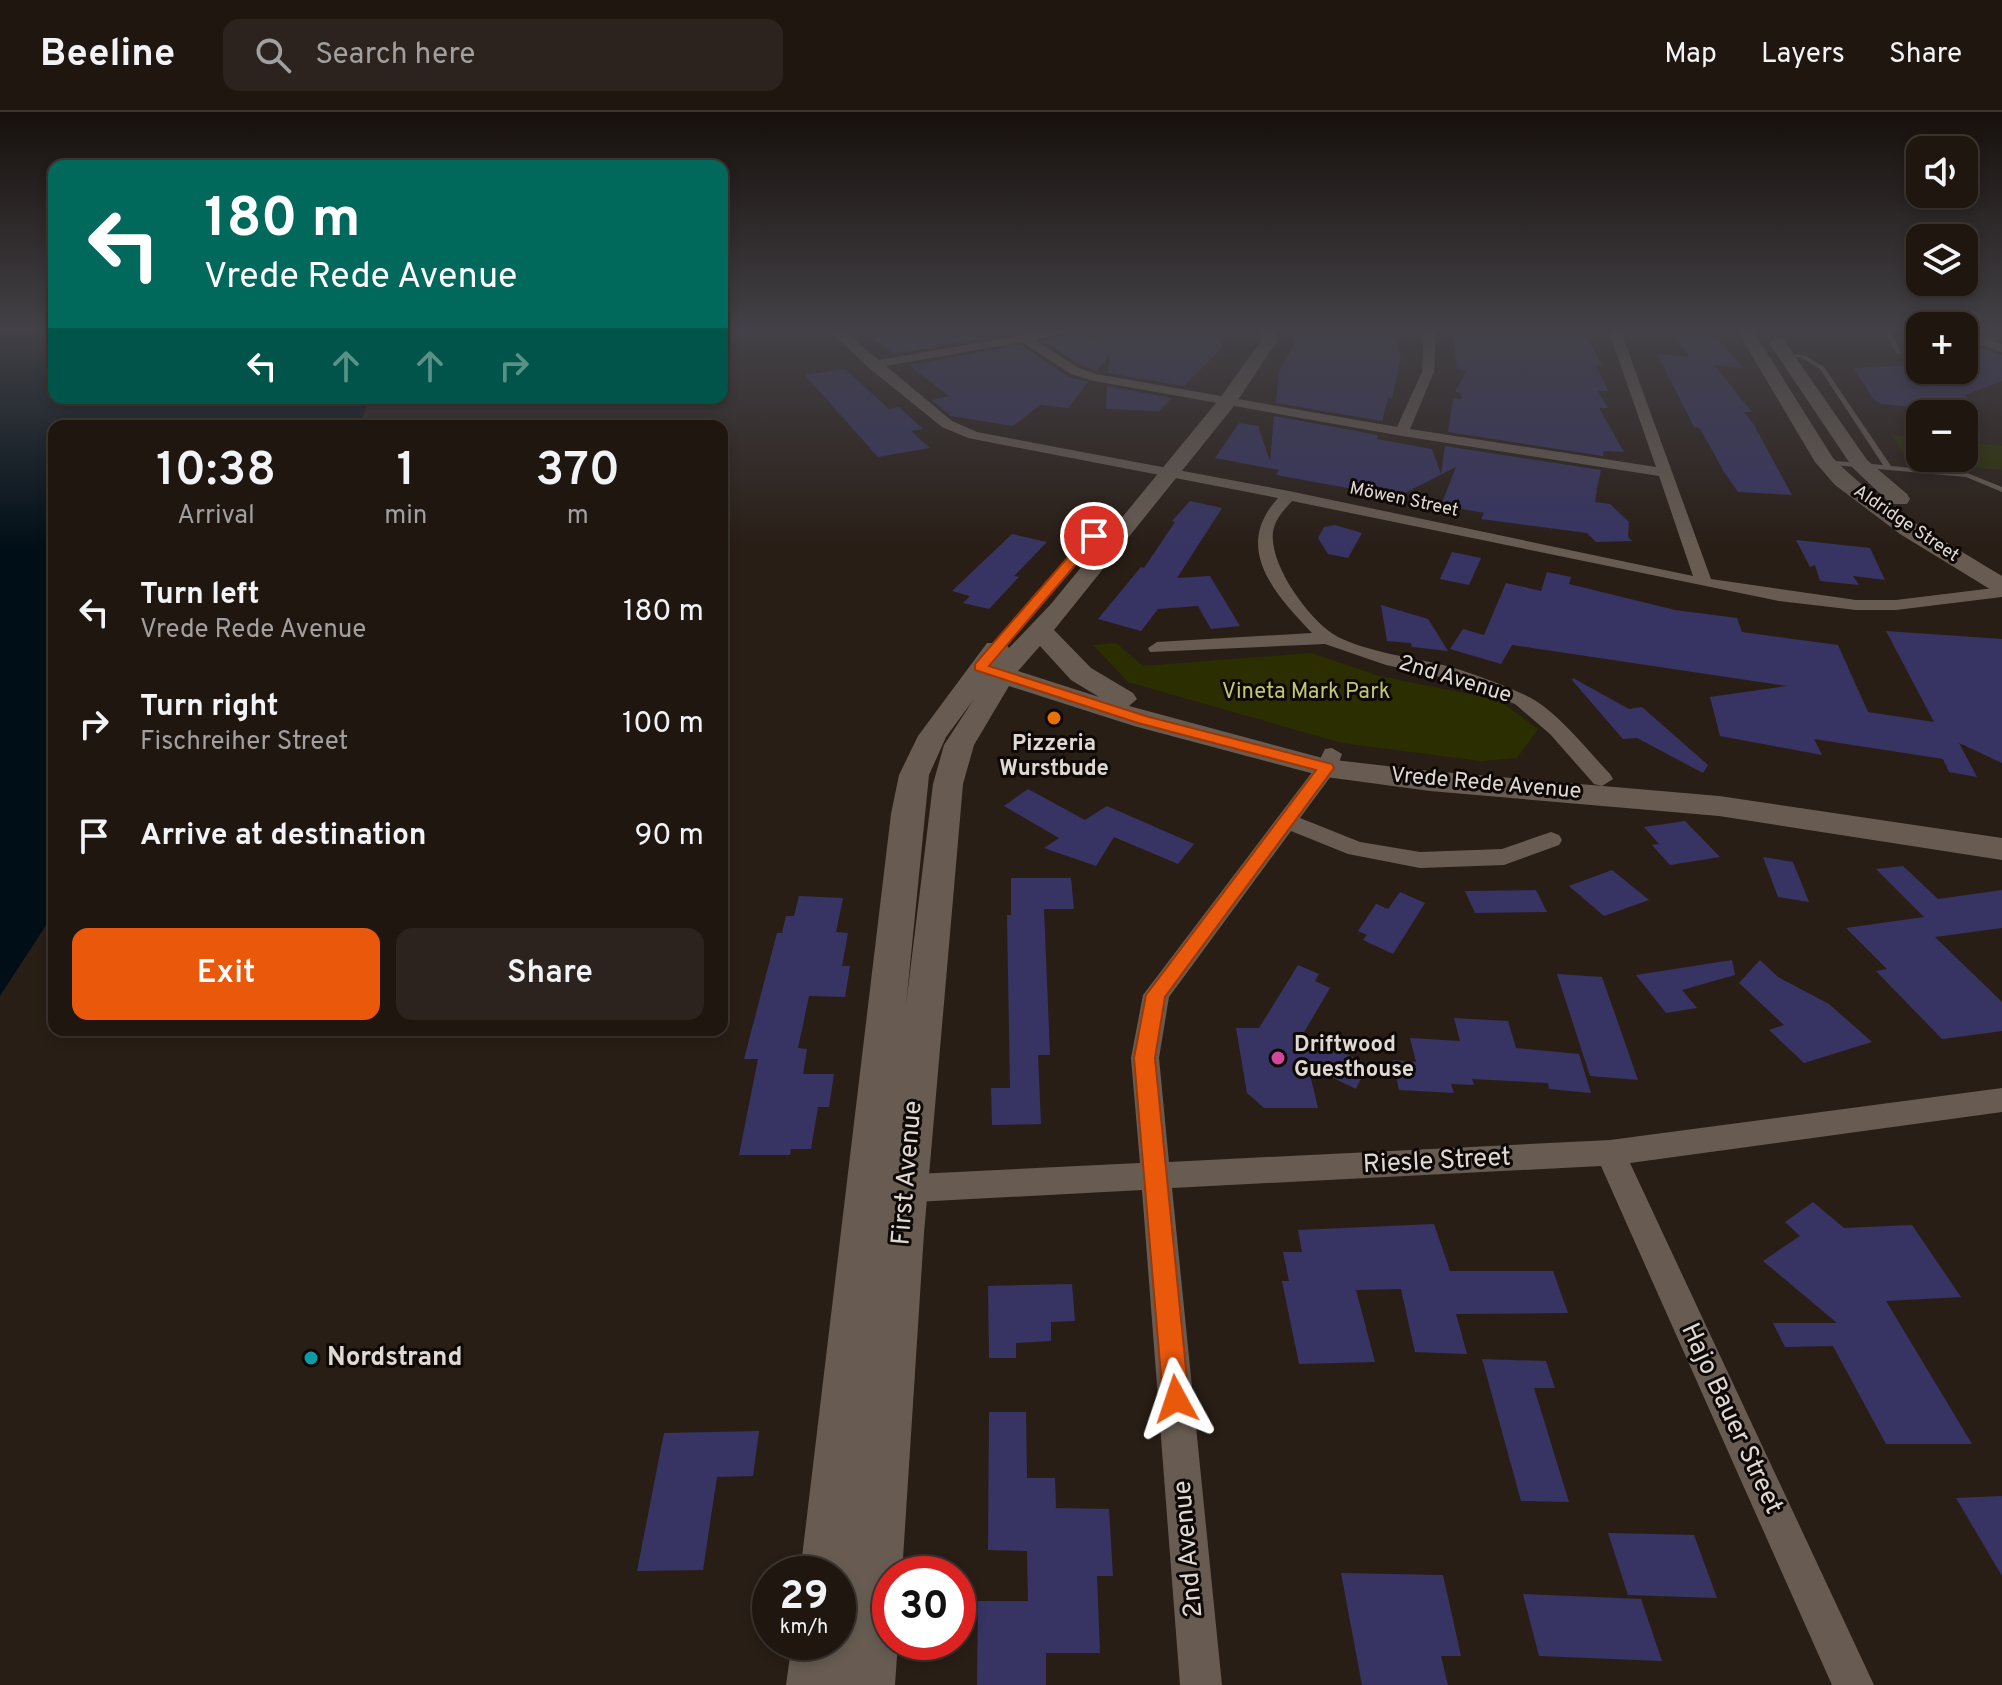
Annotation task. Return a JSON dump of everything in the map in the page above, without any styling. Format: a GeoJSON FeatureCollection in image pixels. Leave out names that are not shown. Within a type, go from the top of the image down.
{"type":"FeatureCollection","features":[{"type":"Feature","properties":{"kind":"street","name":"Möwen Street"},"geometry":{"type":"LineString","coordinates":[[920,402],[947,424],[973,435],[1289,496],[1704,583],[1856,605],[1930,602],[2002,592]]}},
{"type":"Feature","properties":{"kind":"street"},"geometry":{"type":"LineString","coordinates":[[995,665],[1217,402]]}},
{"type":"Feature","properties":{"kind":"street"},"geometry":{"type":"LineString","coordinates":[[1233,402],[1667,473]]}},
{"type":"Feature","properties":{"kind":"street"},"geometry":{"type":"LineString","coordinates":[[1402,432],[1415,402]]}},
{"type":"Feature","properties":{"kind":"street"},"geometry":{"type":"LineString","coordinates":[[1641,402],[1704,583]]}},
{"type":"Feature","properties":{"kind":"street","name":"Aldridge Street"},"geometry":{"type":"LineString","coordinates":[[1788,402],[1825,462],[1861,496],[2002,586]]}},
{"type":"Feature","properties":{"kind":"street","name":"Aldridge Street"},"geometry":{"type":"LineString","coordinates":[[1818,402],[1860,464],[1908,505],[2002,564]]}},
{"type":"Feature","properties":{"kind":"street"},"geometry":{"type":"LineString","coordinates":[[995,665],[1040,631],[1161,471]]}},
{"type":"Feature","properties":{"kind":"street","name":"2nd Avenue"},"geometry":{"type":"LineString","coordinates":[[1289,496],[1271,516],[1265,533],[1267,552],[1276,575],[1296,605],[1327,638],[1355,650],[1439,670],[1511,694],[1540,714],[1602,779]]}},
{"type":"Feature","properties":{"kind":"street"},"geometry":{"type":"LineString","coordinates":[[1040,631],[1081,674],[1126,701]]}},
{"type":"Feature","properties":{"kind":"street","name":"2nd Avenue"},"geometry":{"type":"LineString","coordinates":[[1157,648],[1327,638]]}},
{"type":"Feature","properties":{"kind":"street","name":"Vrede Rede Avenue"},"geometry":{"type":"LineString","coordinates":[[995,665],[1329,761],[1602,779],[1819,803],[2000,835]]}},
{"type":"Feature","properties":{"kind":"street","name":"Vrede Rede Avenue"},"geometry":{"type":"LineString","coordinates":[[995,665],[1144,720],[1430,781],[2000,835]]}},
{"type":"Feature","properties":{"kind":"street","name":"First Avenue"},"geometry":{"type":"LineString","coordinates":[[830,1556],[948,784],[959,745],[995,665]]}},
{"type":"Feature","properties":{"kind":"street","name":"2nd Avenue"},"geometry":{"type":"LineString","coordinates":[[1201,1685],[1145,1058],[1156,995],[1329,761]]}},
{"type":"Feature","properties":{"kind":"street"},"geometry":{"type":"LineString","coordinates":[[1286,821],[1356,849],[1420,860],[1504,857],[1551,840]]}},
{"type":"Feature","properties":{"kind":"street","name":"Riesle Street"},"geometry":{"type":"LineString","coordinates":[[888,1190],[1610,1153],[2002,1100]]}},
{"type":"Feature","properties":{"kind":"street","name":"Hajo Bauer Street"},"geometry":{"type":"LineString","coordinates":[[1610,1153],[1853,1685]]}},
{"type":"Feature","properties":{"kind":"street","name":"First Avenue"},"geometry":{"type":"LineString","coordinates":[[866,1685],[888,1190]]}},
{"type":"Feature","properties":{"kind":"street"},"geometry":{"type":"LineString","coordinates":[[815,1685],[818,1660]]}},
{"type":"Feature","properties":{"kind":"lane"},"geometry":{"type":"LineString","coordinates":[[1845,402],[1887,466]]}},
{"type":"Feature","properties":{"kind":"lane"},"geometry":{"type":"LineString","coordinates":[[1825,462],[1967,475],[2002,490]]}},
{"type":"Feature","properties":{"kind":"green space"},"geometry":{"type":"Polygon","coordinates":[[[1891,435],[1906,437],[1906,457],[1891,435]]]}},
{"type":"Feature","properties":{"kind":"green space"},"geometry":{"type":"Polygon","coordinates":[[[1978,443],[2002,446],[2002,470],[1978,468],[1978,443]]]}},
{"type":"Feature","properties":{"kind":"green space","name":"Vineta Mark Park"},"geometry":{"type":"Polygon","coordinates":[[[1116,643],[1143,666],[1311,653],[1379,676],[1498,700],[1538,729],[1517,758],[1481,761],[1342,743],[1128,682],[1093,645],[1116,643]]]}},
{"type":"Feature","properties":{"kind":"shaded area"},"geometry":{"type":"Polygon","coordinates":[[[0,402],[367,404],[362,420],[48,420],[48,922],[0,996],[0,402]]]}},
{"type":"Feature","properties":{"kind":"building"},"geometry":{"type":"Polygon","coordinates":[[[829,402],[882,402],[889,409],[899,407],[923,429],[911,431],[930,448],[878,457],[829,402]]]}},
{"type":"Feature","properties":{"kind":"building"},"geometry":{"type":"Polygon","coordinates":[[[935,402],[1072,402],[1068,408],[1040,405],[1013,426],[951,416],[935,402]]]}},
{"type":"Feature","properties":{"kind":"building"},"geometry":{"type":"Polygon","coordinates":[[[1106,402],[1168,402],[1159,411],[1106,409],[1106,402]]]}},
{"type":"Feature","properties":{"kind":"building"},"geometry":{"type":"Polygon","coordinates":[[[1276,402],[1387,402],[1382,421],[1276,402]]]}},
{"type":"Feature","properties":{"kind":"building"},"geometry":{"type":"Polygon","coordinates":[[[1452,402],[1605,402],[1608,408],[1599,408],[1624,452],[1604,451],[1603,456],[1448,432],[1452,402]]]}},
{"type":"Feature","properties":{"kind":"building"},"geometry":{"type":"Polygon","coordinates":[[[1682,402],[1744,402],[1752,412],[1744,412],[1792,495],[1738,492],[1700,428],[1694,427],[1682,402]]]}},
{"type":"Feature","properties":{"kind":"building"},"geometry":{"type":"Polygon","coordinates":[[[1878,402],[1906,402],[1906,407],[1881,404],[1878,402]]]}},
{"type":"Feature","properties":{"kind":"building"},"geometry":{"type":"Polygon","coordinates":[[[1274,416],[1378,435],[1377,439],[1432,449],[1441,474],[1445,446],[1601,470],[1597,489],[1594,488],[1597,490],[1595,502],[1610,504],[1629,522],[1628,537],[1632,541],[1596,542],[1587,533],[1481,519],[1484,513],[1441,505],[1456,467],[1397,497],[1276,475],[1279,470],[1215,458],[1239,423],[1258,426],[1270,461],[1274,416]]]}},
{"type":"Feature","properties":{"kind":"building"},"geometry":{"type":"Polygon","coordinates":[[[1190,501],[1222,508],[1177,578],[1210,576],[1240,626],[1211,629],[1198,606],[1158,609],[1141,631],[1098,619],[1141,567],[1144,568],[1175,522],[1172,521],[1190,501]]]}},
{"type":"Feature","properties":{"kind":"building"},"geometry":{"type":"Polygon","coordinates":[[[1335,525],[1362,533],[1348,558],[1328,554],[1318,538],[1324,527],[1335,525]]]}},
{"type":"Feature","properties":{"kind":"building"},"geometry":{"type":"Polygon","coordinates":[[[1012,534],[1047,542],[1014,576],[1019,577],[989,609],[963,603],[970,596],[952,591],[1012,534]]]}},
{"type":"Feature","properties":{"kind":"building"},"geometry":{"type":"Polygon","coordinates":[[[1796,540],[1870,548],[1885,580],[1853,576],[1859,585],[1820,581],[1815,565],[1810,567],[1796,540]]]}},
{"type":"Feature","properties":{"kind":"building"},"geometry":{"type":"Polygon","coordinates":[[[1452,552],[1481,558],[1469,585],[1440,579],[1452,552]]]}},
{"type":"Feature","properties":{"kind":"building"},"geometry":{"type":"Polygon","coordinates":[[[1547,572],[1571,577],[1569,584],[1675,610],[1737,618],[1742,632],[1838,645],[1868,712],[1934,722],[1886,631],[2002,639],[2002,763],[1959,743],[1977,777],[1949,772],[1943,759],[1814,739],[1822,755],[1720,736],[1710,697],[1787,686],[1512,645],[1501,664],[1450,649],[1463,629],[1484,635],[1506,583],[1541,591],[1547,572]]]}},
{"type":"Feature","properties":{"kind":"building"},"geometry":{"type":"Polygon","coordinates":[[[1381,605],[1428,619],[1448,651],[1387,641],[1381,605]]]}},
{"type":"Feature","properties":{"kind":"building"},"geometry":{"type":"Polygon","coordinates":[[[1573,678],[1629,709],[1642,707],[1708,765],[1703,773],[1637,738],[1623,739],[1573,678]]]}},
{"type":"Feature","properties":{"kind":"building"},"geometry":{"type":"Polygon","coordinates":[[[1028,789],[1085,820],[1107,806],[1194,844],[1178,864],[1114,837],[1096,866],[1044,848],[1059,838],[1004,806],[1028,789]]]}},
{"type":"Feature","properties":{"kind":"building"},"geometry":{"type":"Polygon","coordinates":[[[1685,821],[1720,857],[1670,865],[1652,845],[1659,844],[1644,827],[1685,821]]]}},
{"type":"Feature","properties":{"kind":"building"},"geometry":{"type":"Polygon","coordinates":[[[1763,857],[1793,862],[1809,902],[1778,897],[1763,857]]]}},
{"type":"Feature","properties":{"kind":"building"},"geometry":{"type":"Polygon","coordinates":[[[1903,866],[1938,899],[2002,890],[2002,928],[1935,937],[2002,1002],[2002,1031],[1942,1039],[1876,971],[1887,969],[1846,928],[1924,917],[1876,869],[1903,866]]]}},
{"type":"Feature","properties":{"kind":"building"},"geometry":{"type":"Polygon","coordinates":[[[1612,870],[1649,900],[1604,916],[1569,886],[1612,870]]]}},
{"type":"Feature","properties":{"kind":"building"},"geometry":{"type":"Polygon","coordinates":[[[1011,878],[1071,878],[1074,909],[1044,909],[1050,1055],[1038,1055],[1041,1124],[992,1125],[991,1088],[1010,1088],[1007,915],[1011,915],[1011,878]]]}},
{"type":"Feature","properties":{"kind":"building"},"geometry":{"type":"Polygon","coordinates":[[[1536,890],[1547,912],[1475,913],[1465,891],[1536,890]]]}},
{"type":"Feature","properties":{"kind":"building"},"geometry":{"type":"Polygon","coordinates":[[[1400,892],[1425,903],[1393,954],[1363,940],[1367,935],[1358,931],[1376,904],[1388,909],[1400,892]]]}},
{"type":"Feature","properties":{"kind":"building"},"geometry":{"type":"Polygon","coordinates":[[[799,896],[843,898],[836,932],[848,933],[842,966],[850,966],[845,997],[809,996],[798,1048],[807,1049],[803,1074],[834,1074],[829,1107],[818,1107],[811,1149],[791,1149],[790,1155],[739,1155],[758,1059],[744,1059],[777,933],[782,933],[786,916],[794,916],[799,896]]]}},
{"type":"Feature","properties":{"kind":"building"},"geometry":{"type":"Polygon","coordinates":[[[1732,960],[1735,975],[1682,990],[1697,1008],[1666,1013],[1636,975],[1732,960]]]}},
{"type":"Feature","properties":{"kind":"building"},"geometry":{"type":"Polygon","coordinates":[[[1760,960],[1778,977],[1829,1004],[1872,1042],[1804,1063],[1769,1030],[1784,1025],[1739,983],[1760,960]]]}},
{"type":"Feature","properties":{"kind":"building"},"geometry":{"type":"Polygon","coordinates":[[[1298,965],[1319,974],[1315,981],[1330,988],[1303,1034],[1368,1064],[1356,1089],[1308,1066],[1318,1108],[1264,1108],[1247,1093],[1236,1028],[1259,1028],[1298,965]]]}},
{"type":"Feature","properties":{"kind":"building"},"geometry":{"type":"Polygon","coordinates":[[[1557,974],[1602,977],[1638,1080],[1590,1076],[1557,974]]]}},
{"type":"Feature","properties":{"kind":"building"},"geometry":{"type":"Polygon","coordinates":[[[1454,1018],[1508,1021],[1516,1048],[1579,1054],[1591,1093],[1549,1089],[1548,1083],[1472,1079],[1474,1085],[1451,1084],[1454,1093],[1399,1090],[1393,1060],[1416,1062],[1410,1038],[1460,1041],[1454,1018]]]}},
{"type":"Feature","properties":{"kind":"building"},"geometry":{"type":"Polygon","coordinates":[[[1813,1202],[1844,1228],[1912,1225],[1961,1297],[1886,1301],[1972,1444],[1886,1444],[1833,1346],[1785,1347],[1773,1323],[1837,1323],[1763,1261],[1800,1236],[1785,1222],[1813,1202]]]}},
{"type":"Feature","properties":{"kind":"building"},"geometry":{"type":"Polygon","coordinates":[[[1434,1224],[1450,1271],[1553,1271],[1568,1313],[1456,1314],[1467,1354],[1415,1352],[1401,1289],[1356,1290],[1375,1362],[1299,1364],[1282,1281],[1289,1281],[1283,1252],[1302,1252],[1298,1230],[1434,1224]]]}},
{"type":"Feature","properties":{"kind":"building"},"geometry":{"type":"Polygon","coordinates":[[[1072,1284],[1075,1321],[1051,1322],[1051,1341],[1016,1343],[1016,1358],[989,1358],[988,1286],[1072,1284]]]}},
{"type":"Feature","properties":{"kind":"building"},"geometry":{"type":"Polygon","coordinates":[[[1482,1359],[1546,1361],[1555,1388],[1534,1388],[1569,1502],[1521,1501],[1482,1359]]]}},
{"type":"Feature","properties":{"kind":"building"},"geometry":{"type":"Polygon","coordinates":[[[989,1412],[1026,1412],[1027,1478],[1055,1478],[1056,1508],[1109,1509],[1113,1576],[1097,1576],[1100,1653],[1046,1653],[1046,1685],[977,1685],[978,1601],[1028,1601],[1027,1551],[988,1550],[989,1412]]]}},
{"type":"Feature","properties":{"kind":"building"},"geometry":{"type":"Polygon","coordinates":[[[759,1431],[753,1476],[717,1477],[703,1570],[637,1571],[664,1433],[759,1431]]]}},
{"type":"Feature","properties":{"kind":"building"},"geometry":{"type":"Polygon","coordinates":[[[2002,1496],[2002,1576],[1956,1498],[2002,1496]]]}},
{"type":"Feature","properties":{"kind":"building"},"geometry":{"type":"Polygon","coordinates":[[[1608,1533],[1694,1535],[1717,1598],[1628,1595],[1608,1533]]]}},
{"type":"Feature","properties":{"kind":"building"},"geometry":{"type":"Polygon","coordinates":[[[1341,1573],[1443,1575],[1461,1656],[1441,1656],[1448,1685],[1362,1685],[1341,1573]]]}},
{"type":"Feature","properties":{"kind":"building"},"geometry":{"type":"Polygon","coordinates":[[[1523,1594],[1641,1599],[1662,1661],[1539,1656],[1523,1594]]]}},
{"type":"Feature","properties":{"kind":"place","name":"Pizzeria Wurstbude"},"geometry":{"type":"Point","coordinates":[1054,718]}},
{"type":"Feature","properties":{"kind":"place","name":"Driftwood Guesthouse"},"geometry":{"type":"Point","coordinates":[1278,1058]}},
{"type":"Feature","properties":{"kind":"place","name":"Nordstrand"},"geometry":{"type":"Point","coordinates":[311,1358]}},
{"type":"Feature","properties":{"kind":"route"},"geometry":{"type":"LineString","coordinates":[[1094,536],[980,667],[1144,720],[1326,768],[1156,995],[1145,1058],[1176,1399]]}}]}
